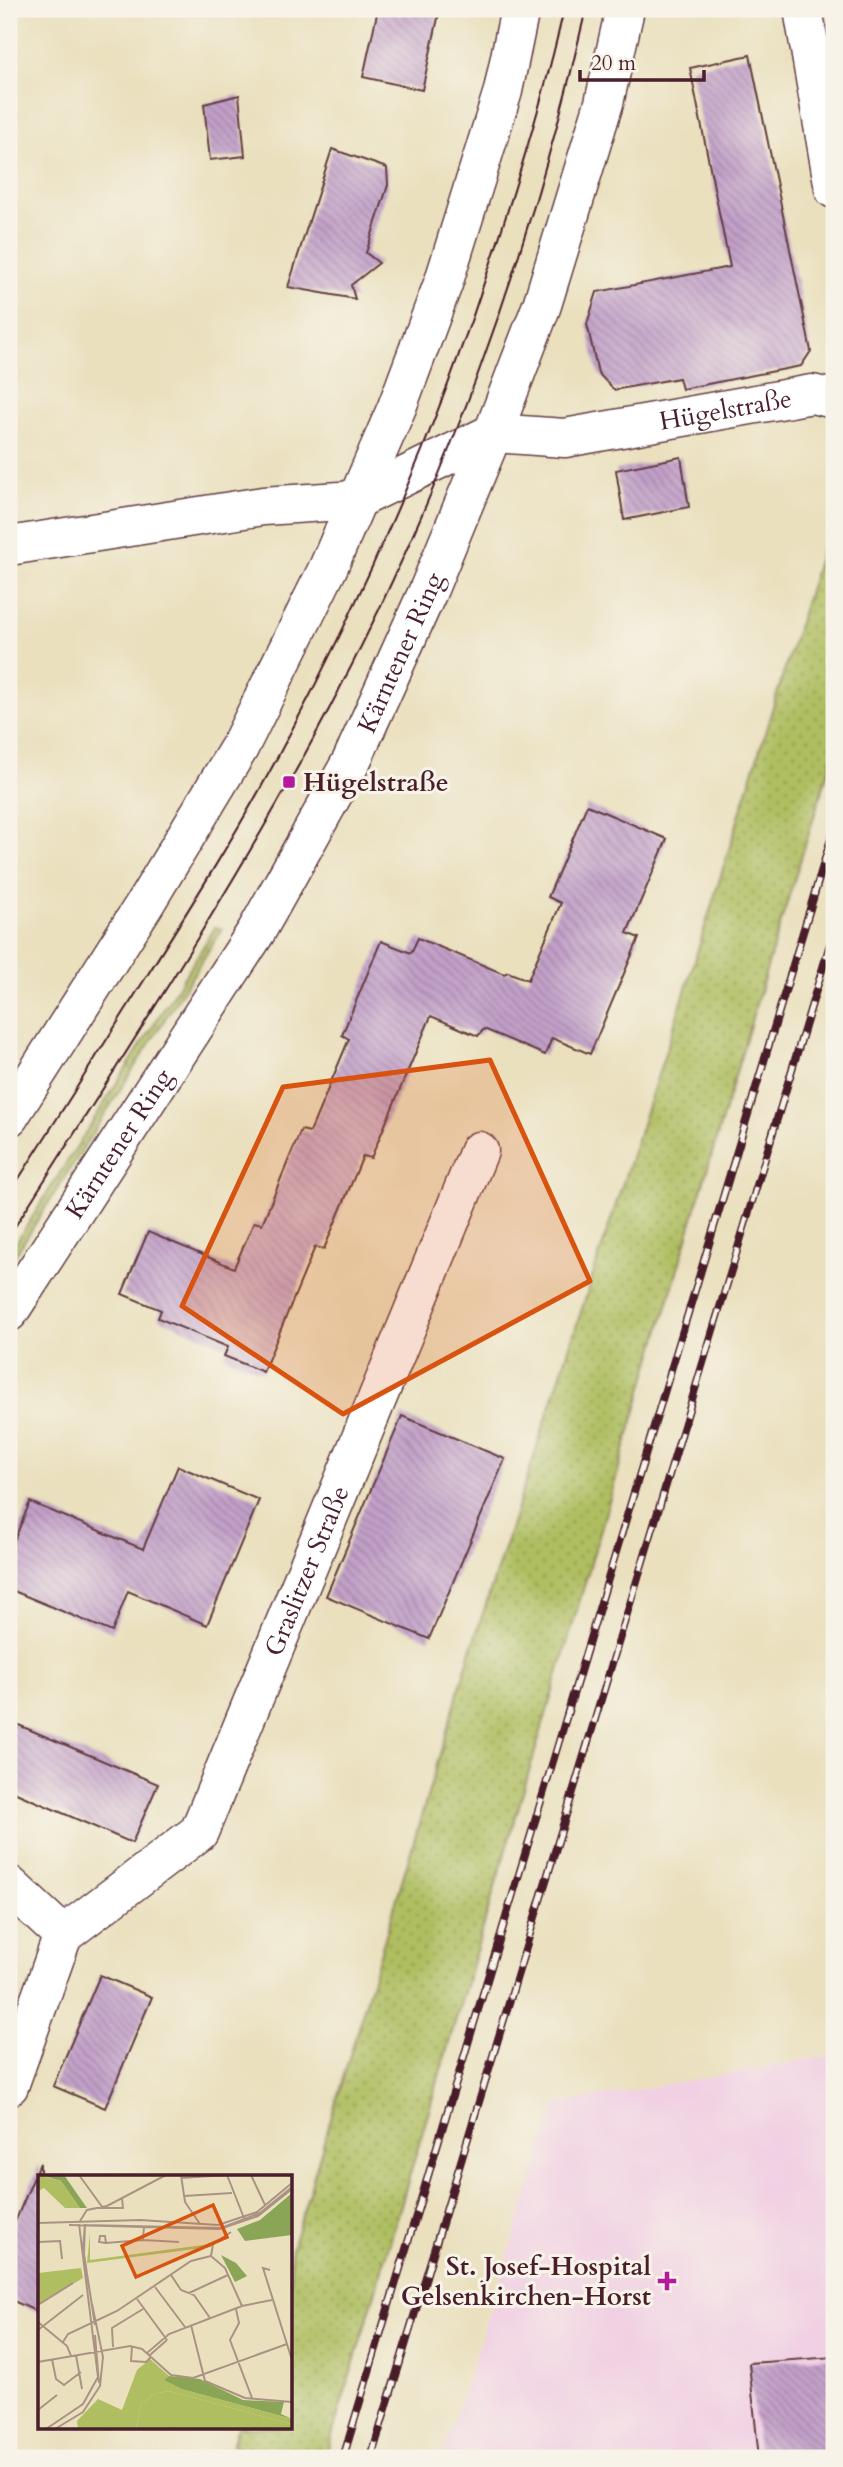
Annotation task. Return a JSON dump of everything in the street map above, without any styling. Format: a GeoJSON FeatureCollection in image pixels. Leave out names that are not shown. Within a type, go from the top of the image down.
{"type":"FeatureCollection","features":[{"type":"Feature","properties":{"kind":"main road"},"geometry":{"type":"LineString","coordinates":[[9,1117],[146,902],[239,748],[328,568],[397,407],[444,281],[503,91],[520,9]]}},
{"type":"Feature","properties":{"kind":"main road","name":"Kärntener Ring"},"geometry":{"type":"LineString","coordinates":[[9,1312],[256,932],[344,774],[428,592],[545,297],[604,103],[625,9]]}},
{"type":"Feature","properties":{"kind":"main road"},"geometry":{"type":"LineString","coordinates":[[803,9],[834,189]]}},
{"type":"Feature","properties":{"kind":"main road","name":"Hügelstraße"},"geometry":{"type":"LineString","coordinates":[[493,433],[565,438],[812,394],[834,399]]}},
{"type":"Feature","properties":{"kind":"main road"},"geometry":{"type":"LineString","coordinates":[[9,546],[262,506],[356,500],[493,433]]}},
{"type":"Feature","properties":{"kind":"main road","name":"Graslitzer Straße"},"geometry":{"type":"LineString","coordinates":[[63,1935],[199,1832],[479,1152]]}},
{"type":"Feature","properties":{"kind":"main road"},"geometry":{"type":"LineString","coordinates":[[9,1885],[63,1935],[9,2086]]}},
{"type":"Feature","properties":{"kind":"highlighted area"},"geometry":{"type":"Polygon","coordinates":[[[490,1060],[590,1281],[343,1414],[182,1306],[283,1087],[490,1060]]]}},
{"type":"Feature","properties":{"kind":"shaded area","name":"St. Josef-Hospital Gelsenkirchen-Horst"},"geometry":{"type":"Polygon","coordinates":[[[834,2055],[834,2458],[442,2458],[557,2104],[834,2055]]]}},
{"type":"Feature","properties":{"kind":"green space"},"geometry":{"type":"Polygon","coordinates":[[[834,510],[834,753],[774,944],[366,2323],[325,2458],[251,2458],[252,2453],[232,2445],[238,2428],[292,2428],[292,2249],[472,1647],[683,998],[834,510]]]}},
{"type":"Feature","properties":{"kind":"green space"},"geometry":{"type":"Polygon","coordinates":[[[215,928],[222,929],[9,1265],[9,1254],[215,928]]]}},
{"type":"Feature","properties":{"kind":"building"},"geometry":{"type":"Polygon","coordinates":[[[378,9],[440,9],[422,90],[363,77],[378,9]]]}},
{"type":"Feature","properties":{"kind":"building"},"geometry":{"type":"Polygon","coordinates":[[[750,55],[811,351],[801,366],[682,389],[679,378],[614,390],[598,373],[587,324],[597,292],[730,267],[690,68],[750,55]]]}},
{"type":"Feature","properties":{"kind":"building"},"geometry":{"type":"Polygon","coordinates":[[[239,95],[245,156],[210,160],[204,104],[239,95]]]}},
{"type":"Feature","properties":{"kind":"building"},"geometry":{"type":"Polygon","coordinates":[[[332,149],[387,168],[388,185],[366,253],[379,263],[351,285],[355,299],[288,287],[332,149]]]}},
{"type":"Feature","properties":{"kind":"building"},"geometry":{"type":"Polygon","coordinates":[[[681,457],[689,507],[624,520],[616,470],[681,457]]]}},
{"type":"Feature","properties":{"kind":"building"},"geometry":{"type":"Polygon","coordinates":[[[587,805],[667,839],[627,933],[639,938],[590,1054],[552,1038],[545,1055],[484,1029],[478,1036],[431,1016],[371,1158],[363,1156],[324,1249],[315,1247],[263,1372],[224,1356],[228,1347],[158,1318],[161,1310],[122,1294],[148,1232],[234,1268],[254,1222],[262,1224],[301,1130],[310,1132],[349,1039],[342,1035],[381,941],[411,953],[418,938],[504,974],[508,972],[528,980],[561,903],[548,897],[587,805]]]}},
{"type":"Feature","properties":{"kind":"building"},"geometry":{"type":"Polygon","coordinates":[[[402,1416],[505,1459],[429,1639],[326,1596],[402,1416]]]}},
{"type":"Feature","properties":{"kind":"building"},"geometry":{"type":"Polygon","coordinates":[[[178,1466],[259,1500],[207,1625],[128,1591],[112,1632],[9,1589],[9,1553],[30,1502],[143,1549],[178,1466]]]}},
{"type":"Feature","properties":{"kind":"building"},"geometry":{"type":"Polygon","coordinates":[[[9,1721],[158,1784],[132,1843],[9,1790],[9,1721]]]}},
{"type":"Feature","properties":{"kind":"building"},"geometry":{"type":"Polygon","coordinates":[[[100,1975],[152,1997],[105,2108],[53,2086],[100,1975]]]}},
{"type":"Feature","properties":{"kind":"building"},"geometry":{"type":"Polygon","coordinates":[[[40,2163],[38,2312],[9,2299],[9,2236],[40,2163]]]}},
{"type":"Feature","properties":{"kind":"building"},"geometry":{"type":"Polygon","coordinates":[[[834,2357],[834,2458],[759,2458],[749,2363],[834,2357]]]}},
{"type":"Feature","properties":{"kind":"tram line"},"geometry":{"type":"LineString","coordinates":[[9,1194],[228,844],[276,760],[343,629],[404,495],[458,359],[521,167],[564,9]]}},
{"type":"Feature","properties":{"kind":"tram line"},"geometry":{"type":"LineString","coordinates":[[9,1236],[252,848],[290,782],[369,631],[445,459],[479,370],[539,190],[586,9]]}},
{"type":"Feature","properties":{"kind":"railway"},"geometry":{"type":"LineString","coordinates":[[343,2458],[834,829]]}},
{"type":"Feature","properties":{"kind":"railway"},"geometry":{"type":"LineString","coordinates":[[371,2458],[834,931]]}},
{"type":"Feature","properties":{"kind":"place","name":"Hügelstraße"},"geometry":{"type":"Point","coordinates":[289,782]}},
{"type":"Feature","properties":{"kind":"place","name":"St. Josef-Hospital Gelsenkirchen-Horst"},"geometry":{"type":"Point","coordinates":[667,2281]}}]}
